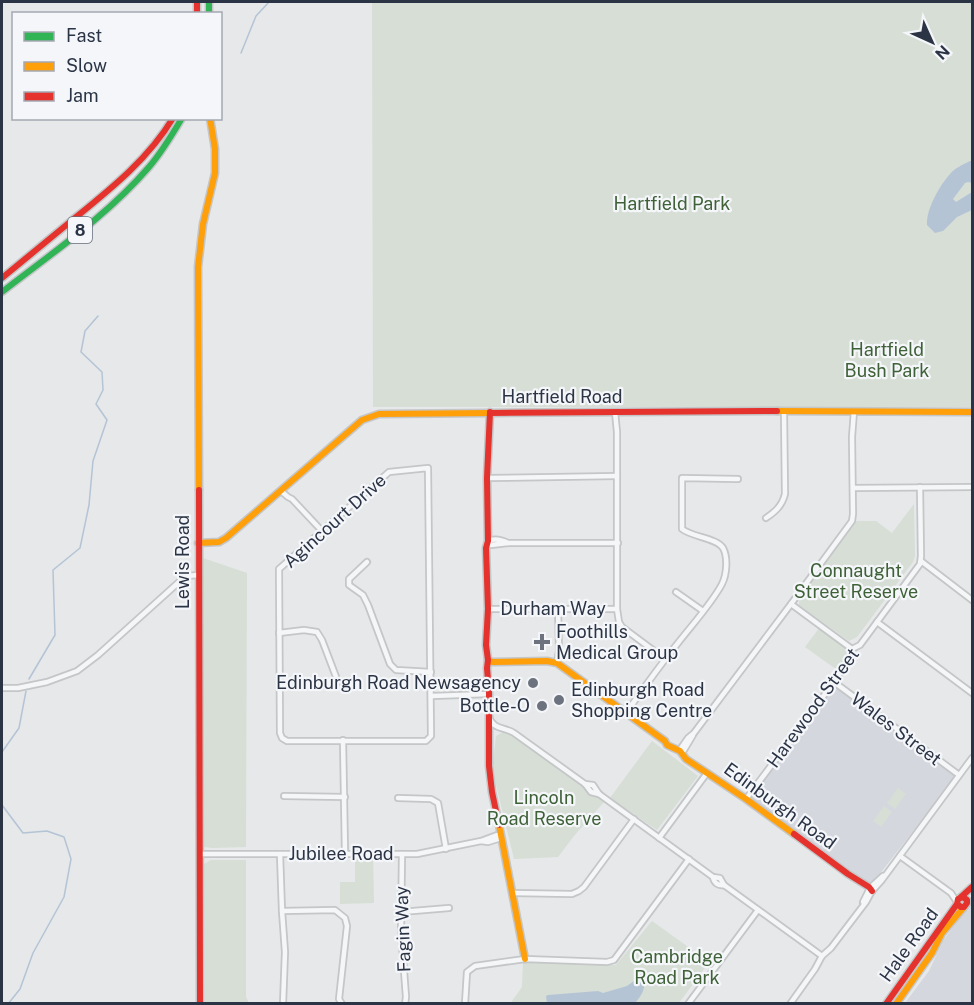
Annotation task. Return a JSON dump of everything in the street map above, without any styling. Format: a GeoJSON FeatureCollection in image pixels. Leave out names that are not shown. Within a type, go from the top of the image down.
{"type":"FeatureCollection","features":[{"type":"Feature","properties":{"kind":"street","name":"8"},"geometry":{"type":"LineString","coordinates":[[2,278],[121,180],[152,148],[172,120]]}},
{"type":"Feature","properties":{"kind":"street","name":"8"},"geometry":{"type":"LineString","coordinates":[[2,292],[102,212],[132,184],[168,143],[181,120]]}},
{"type":"Feature","properties":{"kind":"street","name":"Lewis Road"},"geometry":{"type":"LineString","coordinates":[[200,1004],[198,267],[203,224],[216,173],[215,149],[209,120]]}},
{"type":"Feature","properties":{"kind":"street"},"geometry":{"type":"LineString","coordinates":[[682,750],[848,527],[853,514],[852,411]]}},
{"type":"Feature","properties":{"kind":"street"},"geometry":{"type":"LineString","coordinates":[[487,412],[487,532],[490,542]]}},
{"type":"Feature","properties":{"kind":"street"},"geometry":{"type":"LineString","coordinates":[[617,609],[618,412]]}},
{"type":"Feature","properties":{"kind":"street"},"geometry":{"type":"LineString","coordinates":[[766,518],[780,506],[785,494],[784,412]]}},
{"type":"Feature","properties":{"kind":"street","name":"Hartfield Road"},"geometry":{"type":"LineString","coordinates":[[198,543],[219,542],[226,538],[362,420],[379,414],[972,412]]}},
{"type":"Feature","properties":{"kind":"street","name":"Agincourt Drive"},"geometry":{"type":"LineString","coordinates":[[428,468],[431,736],[426,741],[287,741],[282,738],[280,733],[279,633],[279,569],[389,471],[428,468]]}},
{"type":"Feature","properties":{"kind":"street"},"geometry":{"type":"LineString","coordinates":[[487,478],[618,476]]}},
{"type":"Feature","properties":{"kind":"street"},"geometry":{"type":"LineString","coordinates":[[626,713],[703,611],[726,576],[726,560],[720,544],[682,529],[682,478],[738,479]]}},
{"type":"Feature","properties":{"kind":"street"},"geometry":{"type":"LineString","coordinates":[[920,487],[921,561],[972,600]]}},
{"type":"Feature","properties":{"kind":"street"},"geometry":{"type":"LineString","coordinates":[[853,488],[972,487]]}},
{"type":"Feature","properties":{"kind":"street"},"geometry":{"type":"LineString","coordinates":[[283,489],[322,531]]}},
{"type":"Feature","properties":{"kind":"street"},"geometry":{"type":"LineString","coordinates":[[525,959],[504,844],[498,838],[501,831],[489,767],[488,741],[493,728],[489,714],[488,694],[491,660],[487,637],[486,548],[490,542],[501,540],[508,543],[618,543]]}},
{"type":"Feature","properties":{"kind":"street","name":"Harewood Street"},"geometry":{"type":"LineString","coordinates":[[746,799],[834,682],[849,659],[852,649],[860,645],[921,561]]}},
{"type":"Feature","properties":{"kind":"street"},"geometry":{"type":"LineString","coordinates":[[368,562],[349,579],[349,585],[363,595],[390,664],[396,670],[431,672]]}},
{"type":"Feature","properties":{"kind":"street"},"geometry":{"type":"LineString","coordinates":[[2,688],[18,688],[47,682],[77,670],[98,655],[179,582],[187,576],[198,575]]}},
{"type":"Feature","properties":{"kind":"street"},"geometry":{"type":"LineString","coordinates":[[676,592],[703,611]]}},
{"type":"Feature","properties":{"kind":"street"},"geometry":{"type":"LineString","coordinates":[[791,604],[852,649]]}},
{"type":"Feature","properties":{"kind":"street"},"geometry":{"type":"LineString","coordinates":[[491,660],[557,663],[558,608]]}},
{"type":"Feature","properties":{"kind":"street","name":"Durham Way"},"geometry":{"type":"LineString","coordinates":[[488,609],[617,609],[618,622],[622,627],[665,659]]}},
{"type":"Feature","properties":{"kind":"street"},"geometry":{"type":"LineString","coordinates":[[878,622],[972,693]]}},
{"type":"Feature","properties":{"kind":"street"},"geometry":{"type":"LineString","coordinates":[[279,633],[304,630],[317,632],[338,682]]}},
{"type":"Feature","properties":{"kind":"street","name":"Edinburgh Road"},"geometry":{"type":"LineString","coordinates":[[557,663],[665,741],[667,745],[682,750],[686,759],[746,799],[870,890]]}},
{"type":"Feature","properties":{"kind":"street","name":"Wales Street"},"geometry":{"type":"LineString","coordinates":[[834,682],[959,776]]}},
{"type":"Feature","properties":{"kind":"street"},"geometry":{"type":"LineString","coordinates":[[432,696],[488,694]]}},
{"type":"Feature","properties":{"kind":"street"},"geometry":{"type":"LineString","coordinates":[[493,728],[507,729],[514,733],[585,784],[591,792],[599,794],[713,877],[720,878],[724,885],[822,956]]}},
{"type":"Feature","properties":{"kind":"street"},"geometry":{"type":"LineString","coordinates":[[343,740],[345,853]]}},
{"type":"Feature","properties":{"kind":"street"},"geometry":{"type":"LineString","coordinates":[[790,1004],[822,956],[831,948],[866,902],[870,890],[882,880],[972,758]]}},
{"type":"Feature","properties":{"kind":"street"},"geometry":{"type":"LineString","coordinates":[[659,838],[707,773]]}},
{"type":"Feature","properties":{"kind":"street"},"geometry":{"type":"LineString","coordinates":[[284,796],[345,797]]}},
{"type":"Feature","properties":{"kind":"street"},"geometry":{"type":"LineString","coordinates":[[398,798],[431,799],[438,803],[446,849]]}},
{"type":"Feature","properties":{"kind":"street"},"geometry":{"type":"LineString","coordinates":[[513,893],[572,894],[579,891],[634,819]]}},
{"type":"Feature","properties":{"kind":"street","name":"Jubilee Road"},"geometry":{"type":"LineString","coordinates":[[200,854],[417,854],[481,841],[488,842],[498,838]]}},
{"type":"Feature","properties":{"kind":"street"},"geometry":{"type":"LineString","coordinates":[[280,854],[285,952],[283,1004]]}},
{"type":"Feature","properties":{"kind":"street","name":"Fagin Way"},"geometry":{"type":"LineString","coordinates":[[402,854],[400,931],[405,1004]]}},
{"type":"Feature","properties":{"kind":"street"},"geometry":{"type":"LineString","coordinates":[[900,856],[959,900]]}},
{"type":"Feature","properties":{"kind":"street"},"geometry":{"type":"LineString","coordinates":[[465,1004],[467,972],[475,966],[525,959],[607,962],[614,960],[688,859]]}},
{"type":"Feature","properties":{"kind":"street","name":"Hale Road"},"geometry":{"type":"LineString","coordinates":[[886,1004],[959,900],[972,887]]}},
{"type":"Feature","properties":{"kind":"street","name":"Hale Road"},"geometry":{"type":"LineString","coordinates":[[896,1004],[932,953],[959,900],[972,894]]}},
{"type":"Feature","properties":{"kind":"street"},"geometry":{"type":"LineString","coordinates":[[402,912],[448,908]]}},
{"type":"Feature","properties":{"kind":"street"},"geometry":{"type":"LineString","coordinates":[[282,911],[335,910],[345,918],[347,926],[339,999],[342,1004]]}},
{"type":"Feature","properties":{"kind":"street"},"geometry":{"type":"LineString","coordinates":[[688,1004],[758,910]]}},
{"type":"Feature","properties":{"kind":"shaded area"},"geometry":{"type":"Polygon","coordinates":[[[834,682],[957,775],[871,885],[746,799],[834,682]]]}},
{"type":"Feature","properties":{"kind":"shaded area"},"geometry":{"type":"Polygon","coordinates":[[[972,901],[972,1003],[905,1003],[929,971],[943,941],[972,901]]]}},
{"type":"Feature","properties":{"kind":"green space","name":"Hartfield Park"},"geometry":{"type":"Polygon","coordinates":[[[372,2],[972,2],[972,407],[373,407],[372,2]]]}},
{"type":"Feature","properties":{"kind":"green space","name":"Connaught Street Reserve"},"geometry":{"type":"Polygon","coordinates":[[[914,504],[915,556],[913,562],[857,637],[849,641],[799,605],[799,599],[856,521],[876,521],[892,533],[914,504]]]}},
{"type":"Feature","properties":{"kind":"green space"},"geometry":{"type":"Polygon","coordinates":[[[203,558],[247,573],[246,847],[204,847],[203,558]]]}},
{"type":"Feature","properties":{"kind":"green space"},"geometry":{"type":"Polygon","coordinates":[[[820,627],[852,649],[840,672],[805,647],[820,627]]]}},
{"type":"Feature","properties":{"kind":"green space","name":"Lincoln Road Reserve"},"geometry":{"type":"Polygon","coordinates":[[[503,732],[531,749],[582,786],[590,795],[604,802],[558,857],[514,859],[493,763],[496,736],[503,732]]]}},
{"type":"Feature","properties":{"kind":"green space"},"geometry":{"type":"Polygon","coordinates":[[[652,741],[698,776],[657,830],[610,798],[652,741]]]}},
{"type":"Feature","properties":{"kind":"green space"},"geometry":{"type":"Polygon","coordinates":[[[898,788],[906,794],[895,809],[887,803],[898,788]]]}},
{"type":"Feature","properties":{"kind":"green space"},"geometry":{"type":"Polygon","coordinates":[[[884,806],[892,812],[881,827],[873,821],[884,806]]]}},
{"type":"Feature","properties":{"kind":"green space"},"geometry":{"type":"Polygon","coordinates":[[[355,854],[373,854],[374,903],[340,904],[340,882],[355,882],[355,854]]]}},
{"type":"Feature","properties":{"kind":"green space"},"geometry":{"type":"Polygon","coordinates":[[[211,860],[246,860],[246,997],[249,1003],[205,1003],[204,864],[211,860]]]}},
{"type":"Feature","properties":{"kind":"green space","name":"Cambridge Road Park"},"geometry":{"type":"Polygon","coordinates":[[[652,921],[709,962],[679,1003],[510,1004],[522,987],[523,962],[616,965],[652,921]]]}},
{"type":"Feature","properties":{"kind":"water"},"geometry":{"type":"Polygon","coordinates":[[[972,161],[972,183],[965,183],[953,199],[956,202],[972,192],[972,210],[957,217],[943,231],[935,233],[927,225],[934,198],[952,172],[972,161]]]}},
{"type":"Feature","properties":{"kind":"water"},"geometry":{"type":"Polygon","coordinates":[[[644,976],[643,990],[635,1003],[547,1004],[546,996],[548,995],[598,991],[603,993],[627,986],[644,976]]]}},
{"type":"Feature","properties":{"kind":"waterway"},"geometry":{"type":"LineString","coordinates":[[241,53],[256,16],[269,2]]}},
{"type":"Feature","properties":{"kind":"waterway"},"geometry":{"type":"LineString","coordinates":[[29,679],[55,635],[53,570],[80,548],[89,505],[93,461],[107,420],[96,404],[103,390],[102,372],[81,352],[85,331],[98,316]]}},
{"type":"Feature","properties":{"kind":"waterway"},"geometry":{"type":"LineString","coordinates":[[2,752],[19,728],[26,691]]}},
{"type":"Feature","properties":{"kind":"waterway"},"geometry":{"type":"LineString","coordinates":[[2,805],[23,833],[47,831],[64,837],[71,859],[64,897],[33,953],[20,989],[8,1004]]}},
{"type":"Feature","properties":{"kind":"traffic: fast"},"geometry":{"type":"LineString","coordinates":[[209,2],[209,12]]}},
{"type":"Feature","properties":{"kind":"traffic: fast"},"geometry":{"type":"LineString","coordinates":[[2,292],[78,233],[133,185],[154,161],[181,120]]}},
{"type":"Feature","properties":{"kind":"traffic: slow"},"geometry":{"type":"LineString","coordinates":[[199,490],[198,267],[203,224],[215,173],[215,149],[210,120]]}},
{"type":"Feature","properties":{"kind":"traffic: slow"},"geometry":{"type":"LineString","coordinates":[[777,411],[972,412]]}},
{"type":"Feature","properties":{"kind":"traffic: slow"},"geometry":{"type":"LineString","coordinates":[[198,543],[219,542],[226,538],[362,420],[379,414],[490,413]]}},
{"type":"Feature","properties":{"kind":"traffic: slow"},"geometry":{"type":"LineString","coordinates":[[488,660],[492,662],[547,661],[557,663],[665,741],[667,745],[680,751],[686,759],[794,834]]}},
{"type":"Feature","properties":{"kind":"traffic: slow"},"geometry":{"type":"LineString","coordinates":[[499,825],[525,959]]}},
{"type":"Feature","properties":{"kind":"traffic: slow"},"geometry":{"type":"LineString","coordinates":[[896,1004],[932,953],[942,933],[964,907]]}},
{"type":"Feature","properties":{"kind":"traffic: jam"},"geometry":{"type":"LineString","coordinates":[[197,2],[197,12]]}},
{"type":"Feature","properties":{"kind":"traffic: jam"},"geometry":{"type":"LineString","coordinates":[[2,278],[139,162],[172,120]]}},
{"type":"Feature","properties":{"kind":"traffic: jam"},"geometry":{"type":"LineString","coordinates":[[490,413],[777,411]]}},
{"type":"Feature","properties":{"kind":"traffic: jam"},"geometry":{"type":"LineString","coordinates":[[490,412],[487,478],[486,645],[489,692],[489,766],[499,825]]}},
{"type":"Feature","properties":{"kind":"traffic: jam"},"geometry":{"type":"LineString","coordinates":[[199,490],[200,1004]]}},
{"type":"Feature","properties":{"kind":"traffic: jam"},"geometry":{"type":"LineString","coordinates":[[794,834],[872,891]]}},
{"type":"Feature","properties":{"kind":"traffic: jam"},"geometry":{"type":"LineString","coordinates":[[961,897],[972,887]]}},
{"type":"Feature","properties":{"kind":"traffic: jam"},"geometry":{"type":"LineString","coordinates":[[886,1004],[957,904],[958,899],[963,897],[967,900],[964,907],[957,904]]}},
{"type":"Feature","properties":{"kind":"place","name":"Foothills Medical Group"},"geometry":{"type":"Point","coordinates":[542,642]}},
{"type":"Feature","properties":{"kind":"place","name":"Edinburgh Road Newsagency"},"geometry":{"type":"Point","coordinates":[533,683]}},
{"type":"Feature","properties":{"kind":"place","name":"Edinburgh Road Shopping Centre"},"geometry":{"type":"Point","coordinates":[559,700]}},
{"type":"Feature","properties":{"kind":"place","name":"Bottle-O"},"geometry":{"type":"Point","coordinates":[542,706]}},
{"type":"Feature","properties":{"kind":"park label","name":"Hartfield Bush Park"},"geometry":{"type":"Point","coordinates":[887,360]}}]}
